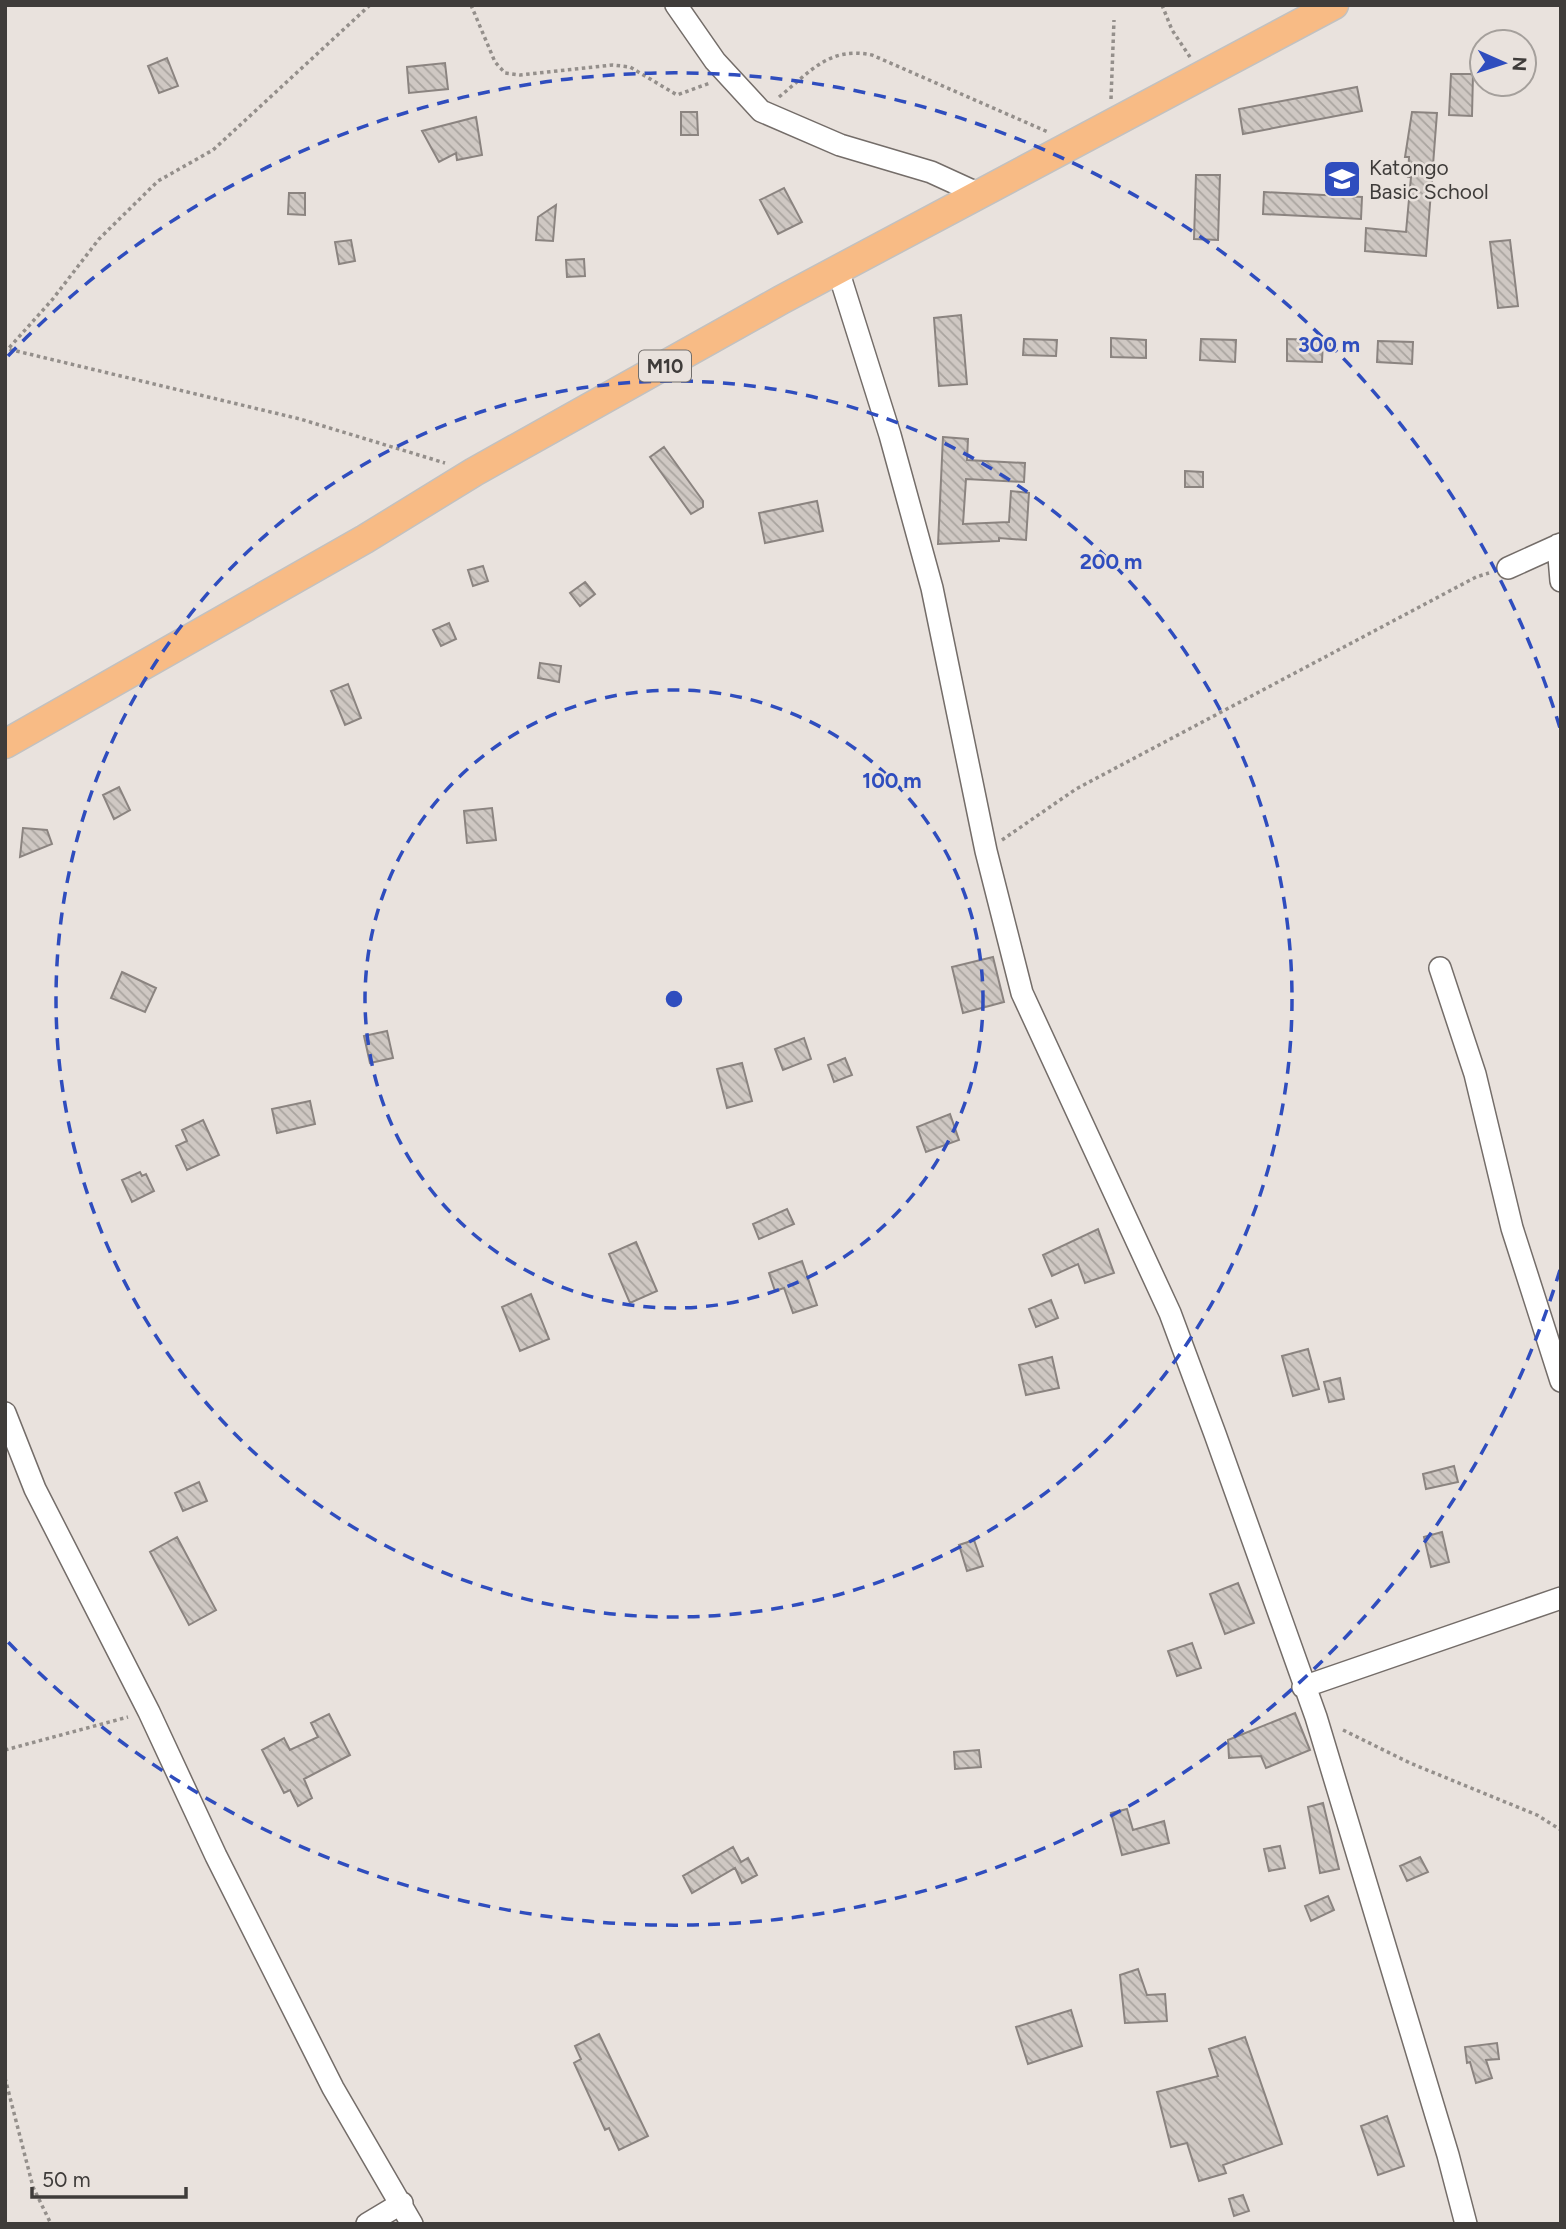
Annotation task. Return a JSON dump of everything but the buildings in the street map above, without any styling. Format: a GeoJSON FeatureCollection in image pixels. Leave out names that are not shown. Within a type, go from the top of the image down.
{"type":"FeatureCollection","features":[{"type":"Feature","properties":{"kind":"main road","name":"M10"},"geometry":{"type":"LineString","coordinates":[[5,744],[365,539],[474,472],[977,193],[1075,144],[1334,5]]}},
{"type":"Feature","properties":{"kind":"street"},"geometry":{"type":"LineString","coordinates":[[676,5],[729,76],[761,111],[840,145],[931,172],[977,193]]}},
{"type":"Feature","properties":{"kind":"street"},"geometry":{"type":"LineString","coordinates":[[838,270],[890,435],[932,588],[986,851],[1022,993],[1170,1313],[1315,1717],[1448,2155],[1466,2224]]}},
{"type":"Feature","properties":{"kind":"street"},"geometry":{"type":"LineString","coordinates":[[1508,568],[1560,544],[1561,581]]}},
{"type":"Feature","properties":{"kind":"street"},"geometry":{"type":"LineString","coordinates":[[1440,968],[1471,1061],[1512,1228],[1561,1381]]}},
{"type":"Feature","properties":{"kind":"street"},"geometry":{"type":"LineString","coordinates":[[5,1413],[35,1489],[149,1712],[216,1856],[333,2088],[379,2172],[402,2203],[412,2224]]}},
{"type":"Feature","properties":{"kind":"street"},"geometry":{"type":"LineString","coordinates":[[1303,1687],[1561,1598]]}},
{"type":"Feature","properties":{"kind":"street"},"geometry":{"type":"LineString","coordinates":[[367,2224],[402,2203]]}},
{"type":"Feature","properties":{"kind":"path"},"geometry":{"type":"LineString","coordinates":[[370,5],[213,150],[158,181],[99,239],[7,350],[300,419],[474,472]]}},
{"type":"Feature","properties":{"kind":"path"},"geometry":{"type":"LineString","coordinates":[[471,5],[495,62],[505,73],[520,75],[613,65],[630,68],[677,95],[729,76]]}},
{"type":"Feature","properties":{"kind":"path"},"geometry":{"type":"LineString","coordinates":[[1162,5],[1172,30],[1203,76]]}},
{"type":"Feature","properties":{"kind":"path"},"geometry":{"type":"LineString","coordinates":[[1112,122],[1110,64],[1114,20]]}},
{"type":"Feature","properties":{"kind":"path"},"geometry":{"type":"LineString","coordinates":[[761,111],[832,55],[851,51],[872,55],[1075,144]]}},
{"type":"Feature","properties":{"kind":"path"},"geometry":{"type":"LineString","coordinates":[[986,851],[1076,789],[1476,577],[1508,568]]}},
{"type":"Feature","properties":{"kind":"path"},"geometry":{"type":"LineString","coordinates":[[5,1750],[149,1712]]}},
{"type":"Feature","properties":{"kind":"path"},"geometry":{"type":"LineString","coordinates":[[1315,1717],[1410,1763],[1536,1815],[1561,1830]]}},
{"type":"Feature","properties":{"kind":"path"},"geometry":{"type":"LineString","coordinates":[[5,2078],[33,2187],[51,2224]]}},
{"type":"Feature","properties":{"kind":"place","name":"Katongo Basic School"},"geometry":{"type":"Point","coordinates":[1342,179]}}]}
